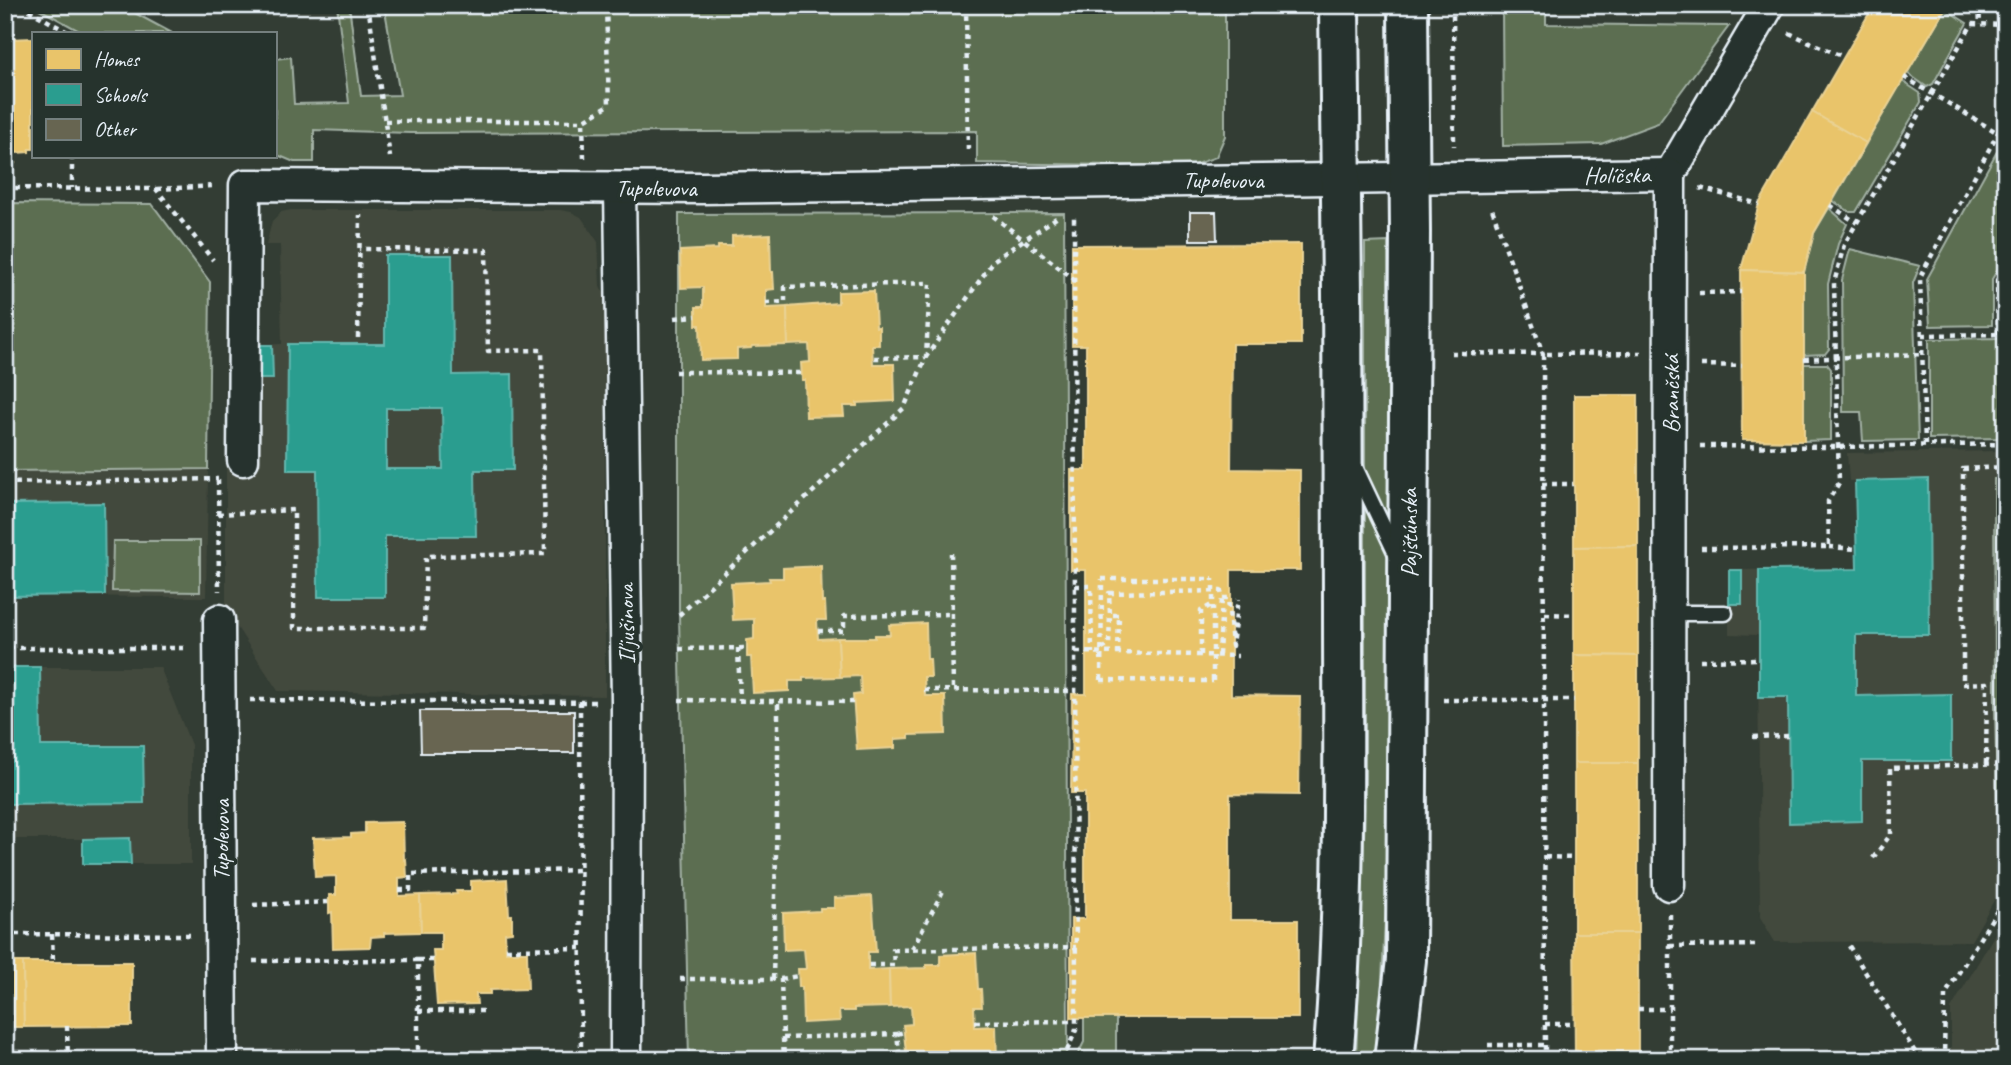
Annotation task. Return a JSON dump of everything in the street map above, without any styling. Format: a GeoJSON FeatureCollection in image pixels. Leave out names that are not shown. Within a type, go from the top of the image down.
{"type":"FeatureCollection","features":[{"type":"Feature","properties":{"kind":"main road"},"geometry":{"type":"LineString","coordinates":[[1333,1060],[1341,936],[1343,442],[1339,5]]}},
{"type":"Feature","properties":{"kind":"main road","name":"Pajštúnska"},"geometry":{"type":"LineString","coordinates":[[1394,1060],[1406,960],[1408,5]]}},
{"type":"Feature","properties":{"kind":"street","name":"Holíčska"},"geometry":{"type":"LineString","coordinates":[[1342,179],[1670,174],[1776,17]]}},
{"type":"Feature","properties":{"kind":"street","name":"Brančská"},"geometry":{"type":"LineString","coordinates":[[1669,886],[1670,174]]}},
{"type":"Feature","properties":{"kind":"street","name":"Tupolevova"},"geometry":{"type":"LineString","coordinates":[[245,185],[620,188],[1342,179]]}},
{"type":"Feature","properties":{"kind":"street"},"geometry":{"type":"LineString","coordinates":[[231,466],[244,263],[245,185]]}},
{"type":"Feature","properties":{"kind":"street","name":"Iľjušinova"},"geometry":{"type":"LineString","coordinates":[[620,188],[626,702],[625,1060]]}},
{"type":"Feature","properties":{"kind":"street","name":"Tupolevova"},"geometry":{"type":"LineString","coordinates":[[219,634],[222,1060]]}},
{"type":"Feature","properties":{"kind":"lane"},"geometry":{"type":"LineString","coordinates":[[1343,442],[1408,580]]}},
{"type":"Feature","properties":{"kind":"lane"},"geometry":{"type":"LineString","coordinates":[[1671,613],[1725,613]]}},
{"type":"Feature","properties":{"kind":"path"},"geometry":{"type":"LineString","coordinates":[[20,5],[67,32]]}},
{"type":"Feature","properties":{"kind":"path"},"geometry":{"type":"LineString","coordinates":[[368,5],[394,186]]}},
{"type":"Feature","properties":{"kind":"path"},"geometry":{"type":"LineString","coordinates":[[385,121],[583,121],[609,106],[606,5]]}},
{"type":"Feature","properties":{"kind":"path"},"geometry":{"type":"LineString","coordinates":[[966,5],[968,183]]}},
{"type":"Feature","properties":{"kind":"path"},"geometry":{"type":"LineString","coordinates":[[1453,5],[1454,154]]}},
{"type":"Feature","properties":{"kind":"path"},"geometry":{"type":"LineString","coordinates":[[1979,5],[1980,25]]}},
{"type":"Feature","properties":{"kind":"path"},"geometry":{"type":"LineString","coordinates":[[1776,17],[1844,57]]}},
{"type":"Feature","properties":{"kind":"path"},"geometry":{"type":"LineString","coordinates":[[1829,547],[1828,501],[1839,483],[1835,283],[1844,245],[1972,24],[2006,25]]}},
{"type":"Feature","properties":{"kind":"path"},"geometry":{"type":"LineString","coordinates":[[1904,77],[1998,133]]}},
{"type":"Feature","properties":{"kind":"path"},"geometry":{"type":"LineString","coordinates":[[1925,445],[1920,277],[2006,118]]}},
{"type":"Feature","properties":{"kind":"path"},"geometry":{"type":"LineString","coordinates":[[583,121],[584,164]]}},
{"type":"Feature","properties":{"kind":"path"},"geometry":{"type":"LineString","coordinates":[[72,158],[72,188]]}},
{"type":"Feature","properties":{"kind":"path"},"geometry":{"type":"LineString","coordinates":[[5,188],[156,190],[245,185]]}},
{"type":"Feature","properties":{"kind":"path"},"geometry":{"type":"LineString","coordinates":[[1699,187],[1759,204]]}},
{"type":"Feature","properties":{"kind":"path"},"geometry":{"type":"LineString","coordinates":[[156,190],[217,264],[244,263]]}},
{"type":"Feature","properties":{"kind":"path"},"geometry":{"type":"LineString","coordinates":[[1489,202],[1543,354],[1545,1060]]}},
{"type":"Feature","properties":{"kind":"path"},"geometry":{"type":"LineString","coordinates":[[679,615],[904,408],[926,357],[994,260],[1074,205],[1076,1030],[1063,1060]]}},
{"type":"Feature","properties":{"kind":"path"},"geometry":{"type":"LineString","coordinates":[[1830,205],[1857,223]]}},
{"type":"Feature","properties":{"kind":"path"},"geometry":{"type":"LineString","coordinates":[[358,338],[360,210]]}},
{"type":"Feature","properties":{"kind":"path"},"geometry":{"type":"LineString","coordinates":[[987,212],[1074,279]]}},
{"type":"Feature","properties":{"kind":"path"},"geometry":{"type":"LineString","coordinates":[[218,514],[294,510],[294,628],[424,628],[426,556],[545,554],[542,350],[488,351],[486,250],[359,250]]}},
{"type":"Feature","properties":{"kind":"path"},"geometry":{"type":"LineString","coordinates":[[1998,334],[1997,281],[2006,267]]}},
{"type":"Feature","properties":{"kind":"path"},"geometry":{"type":"LineString","coordinates":[[766,303],[785,302],[785,287],[930,283],[926,357]]}},
{"type":"Feature","properties":{"kind":"path"},"geometry":{"type":"LineString","coordinates":[[1691,293],[1741,292]]}},
{"type":"Feature","properties":{"kind":"path"},"geometry":{"type":"LineString","coordinates":[[675,318],[696,316]]}},
{"type":"Feature","properties":{"kind":"path"},"geometry":{"type":"LineString","coordinates":[[1922,335],[2006,334]]}},
{"type":"Feature","properties":{"kind":"path"},"geometry":{"type":"LineString","coordinates":[[1451,353],[1649,354]]}},
{"type":"Feature","properties":{"kind":"path"},"geometry":{"type":"LineString","coordinates":[[1804,359],[1922,354]]}},
{"type":"Feature","properties":{"kind":"path"},"geometry":{"type":"LineString","coordinates":[[873,358],[926,357]]}},
{"type":"Feature","properties":{"kind":"path"},"geometry":{"type":"LineString","coordinates":[[1693,365],[1742,366]]}},
{"type":"Feature","properties":{"kind":"path"},"geometry":{"type":"LineString","coordinates":[[675,372],[802,373]]}},
{"type":"Feature","properties":{"kind":"path"},"geometry":{"type":"LineString","coordinates":[[1671,445],[1837,447],[2006,444]]}},
{"type":"Feature","properties":{"kind":"path"},"geometry":{"type":"LineString","coordinates":[[5,483],[218,479],[231,466]]}},
{"type":"Feature","properties":{"kind":"path"},"geometry":{"type":"LineString","coordinates":[[1986,764],[1987,683],[1963,684],[1963,469],[2006,467]]}},
{"type":"Feature","properties":{"kind":"path"},"geometry":{"type":"LineString","coordinates":[[9,648],[219,634],[218,479]]}},
{"type":"Feature","properties":{"kind":"path"},"geometry":{"type":"LineString","coordinates":[[1542,484],[1573,484]]}},
{"type":"Feature","properties":{"kind":"path"},"geometry":{"type":"LineString","coordinates":[[1693,548],[1857,549]]}},
{"type":"Feature","properties":{"kind":"path"},"geometry":{"type":"LineString","coordinates":[[951,553],[953,691]]}},
{"type":"Feature","properties":{"kind":"path"},"geometry":{"type":"LineString","coordinates":[[1102,579],[1213,579],[1213,604],[1213,681],[1101,680],[1102,579]]}},
{"type":"Feature","properties":{"kind":"path"},"geometry":{"type":"LineString","coordinates":[[1075,586],[1091,586],[1092,653]]}},
{"type":"Feature","properties":{"kind":"path"},"geometry":{"type":"LineString","coordinates":[[1101,649],[1109,645],[1109,593],[1221,591],[1219,654]]}},
{"type":"Feature","properties":{"kind":"path"},"geometry":{"type":"LineString","coordinates":[[1222,598],[1228,598],[1232,646],[1238,598]]}},
{"type":"Feature","properties":{"kind":"path"},"geometry":{"type":"LineString","coordinates":[[1201,655],[1201,611],[1213,604]]}},
{"type":"Feature","properties":{"kind":"path"},"geometry":{"type":"LineString","coordinates":[[818,631],[844,631],[844,616],[951,614]]}},
{"type":"Feature","properties":{"kind":"path"},"geometry":{"type":"LineString","coordinates":[[1545,614],[1574,615]]}},
{"type":"Feature","properties":{"kind":"path"},"geometry":{"type":"LineString","coordinates":[[1110,615],[1119,615],[1118,654]]}},
{"type":"Feature","properties":{"kind":"path"},"geometry":{"type":"LineString","coordinates":[[738,648],[740,700]]}},
{"type":"Feature","properties":{"kind":"path"},"geometry":{"type":"LineString","coordinates":[[679,649],[748,648]]}},
{"type":"Feature","properties":{"kind":"path"},"geometry":{"type":"LineString","coordinates":[[1076,652],[1238,656]]}},
{"type":"Feature","properties":{"kind":"path"},"geometry":{"type":"LineString","coordinates":[[1693,660],[1759,659]]}},
{"type":"Feature","properties":{"kind":"path"},"geometry":{"type":"LineString","coordinates":[[924,690],[1076,691]]}},
{"type":"Feature","properties":{"kind":"path"},"geometry":{"type":"LineString","coordinates":[[221,700],[600,702]]}},
{"type":"Feature","properties":{"kind":"path"},"geometry":{"type":"LineString","coordinates":[[679,700],[853,702]]}},
{"type":"Feature","properties":{"kind":"path"},"geometry":{"type":"LineString","coordinates":[[1408,700],[1574,700]]}},
{"type":"Feature","properties":{"kind":"path"},"geometry":{"type":"LineString","coordinates":[[580,701],[581,1060]]}},
{"type":"Feature","properties":{"kind":"path"},"geometry":{"type":"LineString","coordinates":[[773,979],[778,701]]}},
{"type":"Feature","properties":{"kind":"path"},"geometry":{"type":"LineString","coordinates":[[1753,737],[1788,736]]}},
{"type":"Feature","properties":{"kind":"path"},"geometry":{"type":"LineString","coordinates":[[1873,858],[1891,834],[1890,768],[2006,764]]}},
{"type":"Feature","properties":{"kind":"path"},"geometry":{"type":"LineString","coordinates":[[1545,857],[1574,858]]}},
{"type":"Feature","properties":{"kind":"path"},"geometry":{"type":"LineString","coordinates":[[399,890],[410,890],[410,874],[582,870]]}},
{"type":"Feature","properties":{"kind":"path"},"geometry":{"type":"LineString","coordinates":[[1669,886],[1670,1060]]}},
{"type":"Feature","properties":{"kind":"path"},"geometry":{"type":"LineString","coordinates":[[912,949],[943,891]]}},
{"type":"Feature","properties":{"kind":"path"},"geometry":{"type":"LineString","coordinates":[[1944,1060],[1945,995],[2006,896]]}},
{"type":"Feature","properties":{"kind":"path"},"geometry":{"type":"LineString","coordinates":[[220,906],[329,902]]}},
{"type":"Feature","properties":{"kind":"path"},"geometry":{"type":"LineString","coordinates":[[5,934],[52,934],[221,948],[433,960]]}},
{"type":"Feature","properties":{"kind":"path"},"geometry":{"type":"LineString","coordinates":[[52,934],[53,962]]}},
{"type":"Feature","properties":{"kind":"path"},"geometry":{"type":"LineString","coordinates":[[1670,946],[1756,945]]}},
{"type":"Feature","properties":{"kind":"path"},"geometry":{"type":"LineString","coordinates":[[1849,946],[1920,1060]]}},
{"type":"Feature","properties":{"kind":"path"},"geometry":{"type":"LineString","coordinates":[[869,965],[894,965],[893,950],[1076,947]]}},
{"type":"Feature","properties":{"kind":"path"},"geometry":{"type":"LineString","coordinates":[[506,949],[582,948]]}},
{"type":"Feature","properties":{"kind":"path"},"geometry":{"type":"LineString","coordinates":[[418,960],[418,1060]]}},
{"type":"Feature","properties":{"kind":"path"},"geometry":{"type":"LineString","coordinates":[[680,979],[781,979],[798,976]]}},
{"type":"Feature","properties":{"kind":"path"},"geometry":{"type":"LineString","coordinates":[[781,979],[784,1060]]}},
{"type":"Feature","properties":{"kind":"path"},"geometry":{"type":"LineString","coordinates":[[1638,1009],[1670,1009]]}},
{"type":"Feature","properties":{"kind":"path"},"geometry":{"type":"LineString","coordinates":[[418,1011],[485,1011]]}},
{"type":"Feature","properties":{"kind":"path"},"geometry":{"type":"LineString","coordinates":[[975,1022],[1075,1021]]}},
{"type":"Feature","properties":{"kind":"path"},"geometry":{"type":"LineString","coordinates":[[1545,1024],[1574,1024]]}},
{"type":"Feature","properties":{"kind":"path"},"geometry":{"type":"LineString","coordinates":[[67,1026],[68,1060]]}},
{"type":"Feature","properties":{"kind":"path"},"geometry":{"type":"LineString","coordinates":[[783,1038],[904,1032]]}},
{"type":"Feature","properties":{"kind":"path"},"geometry":{"type":"LineString","coordinates":[[897,1034],[900,1060]]}},
{"type":"Feature","properties":{"kind":"path"},"geometry":{"type":"LineString","coordinates":[[1488,1045],[1545,1045]]}},
{"type":"Feature","properties":{"kind":"shaded area"},"geometry":{"type":"Polygon","coordinates":[[[560,210],[581,217],[598,242],[600,286],[605,295],[605,696],[278,691],[226,610],[226,466],[254,468],[257,345],[282,344],[280,245],[266,245],[272,221],[281,212],[560,210]]]}},
{"type":"Feature","properties":{"kind":"shaded area"},"geometry":{"type":"Polygon","coordinates":[[[2006,451],[2006,879],[1971,941],[1775,942],[1760,917],[1758,635],[1729,634],[1729,570],[1857,569],[1855,481],[1849,481],[1847,453],[2006,451]]]}},
{"type":"Feature","properties":{"kind":"shaded area"},"geometry":{"type":"Polygon","coordinates":[[[208,469],[206,597],[5,596],[5,471],[208,469]]]}},
{"type":"Feature","properties":{"kind":"shaded area"},"geometry":{"type":"Polygon","coordinates":[[[5,615],[9,615],[10,667],[160,667],[191,745],[191,864],[83,864],[83,839],[5,839],[5,615]]]}},
{"type":"Feature","properties":{"kind":"shaded area"},"geometry":{"type":"Polygon","coordinates":[[[2006,915],[2006,1060],[1951,1060],[1951,1009],[2006,915]]]}},
{"type":"Feature","properties":{"kind":"green space"},"geometry":{"type":"Polygon","coordinates":[[[32,5],[120,5],[170,32],[81,32],[32,5]]]}},
{"type":"Feature","properties":{"kind":"green space"},"geometry":{"type":"Polygon","coordinates":[[[337,5],[349,5],[361,96],[400,95],[384,5],[1225,5],[1225,136],[1216,157],[1191,166],[977,163],[977,131],[410,133],[314,130],[314,162],[294,162],[276,154],[276,59],[291,57],[294,104],[349,103],[337,5]]]}},
{"type":"Feature","properties":{"kind":"green space"},"geometry":{"type":"Polygon","coordinates":[[[1502,5],[1546,5],[1546,24],[1729,26],[1658,123],[1601,144],[1503,146],[1502,5]]]}},
{"type":"Feature","properties":{"kind":"green space"},"geometry":{"type":"Polygon","coordinates":[[[1945,9],[1967,23],[1933,84],[1927,87],[1907,73],[1945,9]]]}},
{"type":"Feature","properties":{"kind":"green space"},"geometry":{"type":"Polygon","coordinates":[[[1902,81],[1920,93],[1921,102],[1856,212],[1850,212],[1833,201],[1902,81]]]}},
{"type":"Feature","properties":{"kind":"green space"},"geometry":{"type":"Polygon","coordinates":[[[2006,135],[2006,256],[1992,279],[1992,325],[1930,326],[1927,279],[2006,135]]]}},
{"type":"Feature","properties":{"kind":"green space"},"geometry":{"type":"Polygon","coordinates":[[[5,203],[152,204],[210,282],[208,469],[5,471],[5,203]]]}},
{"type":"Feature","properties":{"kind":"green space"},"geometry":{"type":"Polygon","coordinates":[[[1829,208],[1847,224],[1838,244],[1828,284],[1829,349],[1825,354],[1804,355],[1804,272],[1814,233],[1829,208]]]}},
{"type":"Feature","properties":{"kind":"green space"},"geometry":{"type":"Polygon","coordinates":[[[1064,213],[1068,1049],[1062,1060],[689,1060],[679,615],[679,214],[1064,213]]]}},
{"type":"Feature","properties":{"kind":"green space"},"geometry":{"type":"Polygon","coordinates":[[[1388,242],[1389,840],[1378,1060],[1356,1060],[1365,809],[1365,243],[1388,242]]]}},
{"type":"Feature","properties":{"kind":"green space"},"geometry":{"type":"Polygon","coordinates":[[[1850,249],[1920,266],[1913,283],[1918,440],[1863,441],[1861,412],[1843,412],[1842,280],[1850,249]]]}},
{"type":"Feature","properties":{"kind":"green space"},"geometry":{"type":"Polygon","coordinates":[[[2006,338],[2006,438],[1929,439],[1929,339],[2006,338]]]}},
{"type":"Feature","properties":{"kind":"green space"},"geometry":{"type":"Polygon","coordinates":[[[1804,364],[1827,364],[1831,369],[1831,440],[1804,441],[1804,364]]]}},
{"type":"Feature","properties":{"kind":"green space"},"geometry":{"type":"Polygon","coordinates":[[[1994,479],[2006,479],[2006,850],[1998,863],[1995,702],[1994,479]]]}},
{"type":"Feature","properties":{"kind":"green space"},"geometry":{"type":"Polygon","coordinates":[[[113,541],[200,541],[200,592],[112,591],[113,541]]]}},
{"type":"Feature","properties":{"kind":"green space"},"geometry":{"type":"Polygon","coordinates":[[[1084,1018],[1116,1018],[1116,1060],[1075,1060],[1084,1042],[1084,1018]]]}},
{"type":"Feature","properties":{"kind":"building: Homes"},"geometry":{"type":"Polygon","coordinates":[[[1874,5],[1938,5],[1945,9],[1866,143],[1812,112],[1874,5]]]}},
{"type":"Feature","properties":{"kind":"building: Homes"},"geometry":{"type":"Polygon","coordinates":[[[32,38],[32,149],[29,149],[29,152],[15,153],[15,163],[5,163],[5,50],[10,49],[9,39],[32,38]]]}},
{"type":"Feature","properties":{"kind":"building: Homes"},"geometry":{"type":"Polygon","coordinates":[[[1812,112],[1866,143],[1814,233],[1804,272],[1741,270],[1759,204],[1812,112]]]}},
{"type":"Feature","properties":{"kind":"building: Homes"},"geometry":{"type":"Polygon","coordinates":[[[770,234],[774,289],[766,290],[766,308],[787,307],[788,345],[737,349],[737,359],[701,360],[700,325],[696,325],[696,307],[703,307],[703,287],[681,288],[680,251],[732,246],[732,236],[770,234]]]}},
{"type":"Feature","properties":{"kind":"building: Homes"},"geometry":{"type":"Polygon","coordinates":[[[1301,244],[1301,344],[1232,344],[1231,469],[1300,470],[1300,570],[1231,570],[1231,695],[1300,696],[1299,795],[1230,794],[1230,920],[1298,920],[1298,1018],[1071,1018],[1071,919],[1085,919],[1085,793],[1071,793],[1072,694],[1086,694],[1086,570],[1071,570],[1071,470],[1086,470],[1086,345],[1072,345],[1072,245],[1301,244]]]}},
{"type":"Feature","properties":{"kind":"building: Homes"},"geometry":{"type":"Polygon","coordinates":[[[1741,270],[1804,272],[1804,441],[1742,440],[1741,270]]]}},
{"type":"Feature","properties":{"kind":"building: Homes"},"geometry":{"type":"Polygon","coordinates":[[[874,291],[879,345],[872,345],[873,364],[894,364],[895,401],[843,406],[844,416],[806,417],[805,380],[802,380],[801,363],[810,362],[809,344],[788,345],[787,307],[838,303],[838,292],[874,291]]]}},
{"type":"Feature","properties":{"kind":"building: Homes"},"geometry":{"type":"Polygon","coordinates":[[[1574,395],[1638,395],[1638,546],[1574,547],[1574,395]]]}},
{"type":"Feature","properties":{"kind":"building: Homes"},"geometry":{"type":"Polygon","coordinates":[[[1638,546],[1638,656],[1574,655],[1574,547],[1638,546]]]}},
{"type":"Feature","properties":{"kind":"building: Homes"},"geometry":{"type":"Polygon","coordinates":[[[821,566],[822,602],[825,602],[826,620],[817,620],[818,639],[838,638],[840,677],[803,678],[803,681],[789,681],[789,691],[753,693],[747,640],[754,639],[754,619],[733,620],[731,583],[770,581],[769,578],[783,578],[783,568],[821,566]]]}},
{"type":"Feature","properties":{"kind":"building: Homes"},"geometry":{"type":"Polygon","coordinates":[[[926,623],[927,659],[930,659],[931,677],[924,677],[925,696],[945,696],[946,734],[909,735],[909,738],[895,739],[895,748],[857,750],[853,695],[861,694],[860,676],[840,677],[838,638],[875,638],[875,635],[890,635],[889,625],[926,623]]]}},
{"type":"Feature","properties":{"kind":"building: Homes"},"geometry":{"type":"Polygon","coordinates":[[[1574,655],[1638,656],[1638,763],[1574,763],[1574,655]]]}},
{"type":"Feature","properties":{"kind":"building: Homes"},"geometry":{"type":"Polygon","coordinates":[[[1574,763],[1638,763],[1638,933],[1574,933],[1574,763]]]}},
{"type":"Feature","properties":{"kind":"building: Homes"},"geometry":{"type":"Polygon","coordinates":[[[403,822],[407,877],[399,878],[399,896],[420,895],[421,932],[384,933],[384,936],[371,937],[370,947],[333,948],[329,895],[336,895],[336,876],[315,877],[313,838],[351,837],[351,834],[365,833],[365,823],[403,822]]]}},
{"type":"Feature","properties":{"kind":"building: Homes"},"geometry":{"type":"Polygon","coordinates":[[[507,879],[512,932],[505,933],[506,952],[527,952],[528,989],[490,990],[490,994],[476,994],[477,1004],[437,1005],[433,950],[441,950],[441,932],[421,932],[420,895],[457,894],[456,891],[471,891],[471,881],[507,879]]]}},
{"type":"Feature","properties":{"kind":"building: Homes"},"geometry":{"type":"Polygon","coordinates":[[[872,896],[876,952],[868,952],[868,970],[889,969],[890,1007],[854,1008],[854,1011],[839,1011],[840,1021],[803,1023],[802,987],[799,987],[798,969],[806,969],[804,949],[784,950],[783,913],[834,908],[834,898],[872,896]]]}},
{"type":"Feature","properties":{"kind":"building: Homes"},"geometry":{"type":"Polygon","coordinates":[[[1574,933],[1638,933],[1638,1060],[1575,1060],[1574,933]]]}},
{"type":"Feature","properties":{"kind":"building: Homes"},"geometry":{"type":"Polygon","coordinates":[[[976,953],[982,1007],[974,1007],[975,1027],[996,1026],[997,1060],[907,1060],[903,1025],[912,1024],[911,1006],[890,1007],[889,969],[926,968],[926,965],[940,965],[940,955],[976,953]]]}},
{"type":"Feature","properties":{"kind":"building: Homes"},"geometry":{"type":"Polygon","coordinates":[[[5,962],[23,962],[24,1027],[5,1027],[5,962]]]}},
{"type":"Feature","properties":{"kind":"building: Homes"},"geometry":{"type":"Polygon","coordinates":[[[23,962],[132,962],[132,1026],[24,1027],[23,962]]]}},
{"type":"Feature","properties":{"kind":"building: Schools"},"geometry":{"type":"Polygon","coordinates":[[[385,255],[452,255],[453,375],[512,374],[513,470],[475,470],[476,536],[385,536],[385,597],[318,597],[317,470],[287,470],[288,344],[385,344],[385,255]],[[386,408],[386,469],[443,469],[442,408],[386,408]]]}},
{"type":"Feature","properties":{"kind":"building: Schools"},"geometry":{"type":"Polygon","coordinates":[[[257,345],[272,345],[273,379],[258,379],[257,345]]]}},
{"type":"Feature","properties":{"kind":"building: Schools"},"geometry":{"type":"Polygon","coordinates":[[[1928,479],[1929,635],[1856,635],[1856,696],[1951,694],[1951,761],[1862,761],[1862,821],[1789,823],[1788,697],[1759,697],[1759,570],[1857,569],[1855,481],[1928,479]]]}},
{"type":"Feature","properties":{"kind":"building: Schools"},"geometry":{"type":"Polygon","coordinates":[[[104,503],[105,595],[5,596],[5,504],[104,503]]]}},
{"type":"Feature","properties":{"kind":"building: Schools"},"geometry":{"type":"Polygon","coordinates":[[[1729,570],[1742,570],[1742,604],[1729,604],[1729,570]]]}},
{"type":"Feature","properties":{"kind":"building: Schools"},"geometry":{"type":"Polygon","coordinates":[[[5,615],[9,615],[9,667],[40,667],[41,746],[143,746],[144,803],[5,804],[5,615]]]}},
{"type":"Feature","properties":{"kind":"building: Schools"},"geometry":{"type":"Polygon","coordinates":[[[130,838],[131,864],[83,864],[83,839],[130,838]]]}},
{"type":"Feature","properties":{"kind":"building: Other"},"geometry":{"type":"Polygon","coordinates":[[[1190,212],[1216,212],[1217,240],[1190,240],[1190,212]]]}},
{"type":"Feature","properties":{"kind":"building: Other"},"geometry":{"type":"Polygon","coordinates":[[[420,711],[574,711],[574,753],[421,753],[420,711]]]}},
{"type":"Feature","properties":{"kind":"building: Other"},"geometry":{"type":"Polygon","coordinates":[[[1209,1053],[1234,1053],[1234,1060],[1209,1060],[1209,1053]]]}}]}
